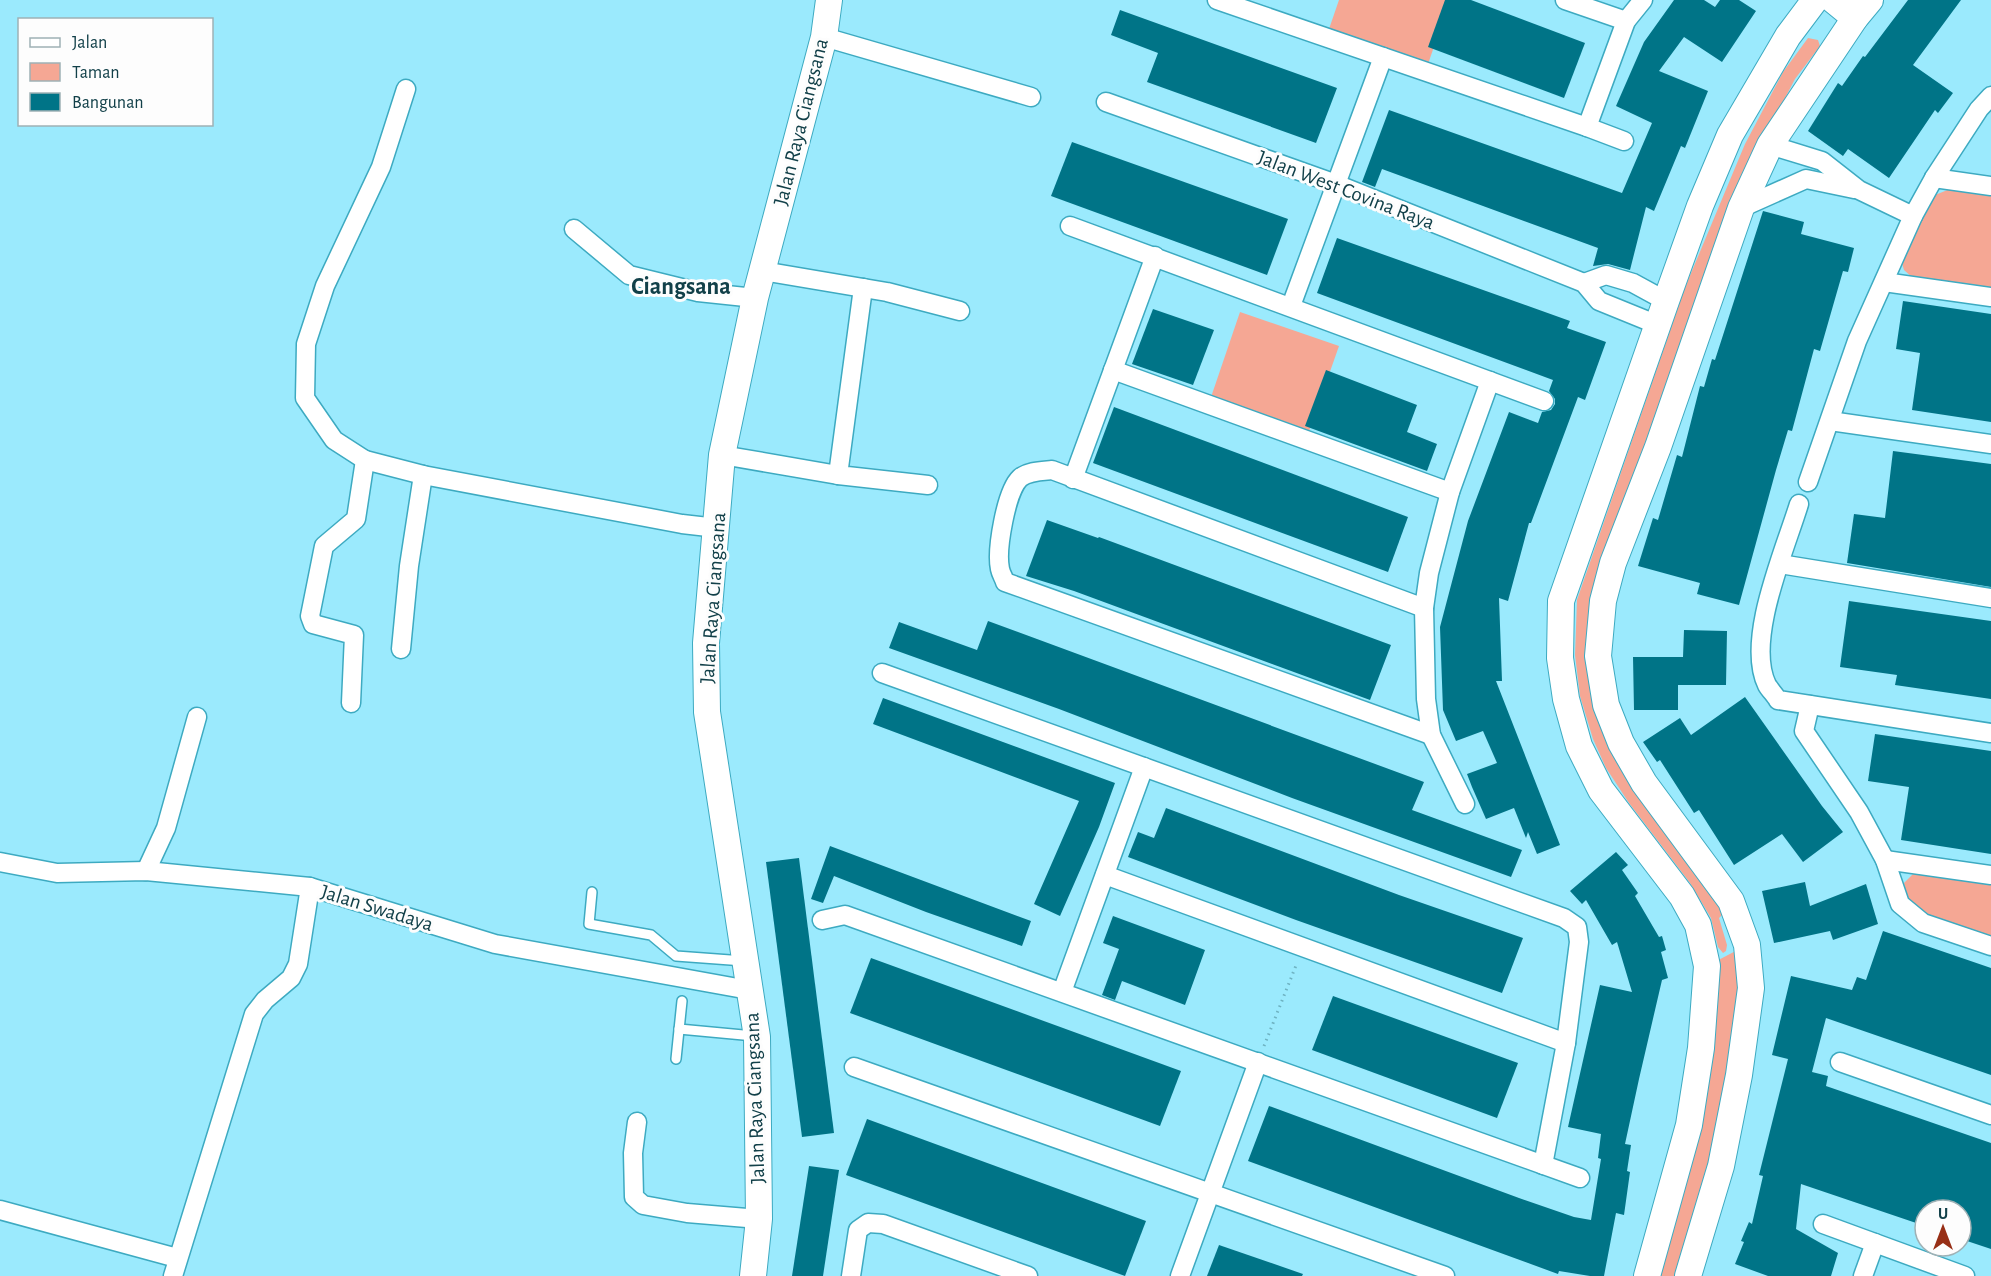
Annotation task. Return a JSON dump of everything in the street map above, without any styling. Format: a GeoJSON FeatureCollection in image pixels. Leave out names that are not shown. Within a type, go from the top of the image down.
{"type":"FeatureCollection","features":[{"type":"Feature","properties":{"kind":"street","name":"Jalan Raya Ciangsana"},"geometry":{"type":"LineString","coordinates":[[753,1276],[759,1219],[757,1037],[707,712],[706,643],[722,455],[755,298],[824,37],[829,0]]}},
{"type":"Feature","properties":{"kind":"street"},"geometry":{"type":"LineString","coordinates":[[1216,0],[1624,141]]}},
{"type":"Feature","properties":{"kind":"street"},"geometry":{"type":"LineString","coordinates":[[1566,0],[1626,21]]}},
{"type":"Feature","properties":{"kind":"street"},"geometry":{"type":"LineString","coordinates":[[1587,127],[1626,21],[1643,0]]}},
{"type":"Feature","properties":{"kind":"street"},"geometry":{"type":"LineString","coordinates":[[1647,1276],[1689,1125],[1701,1048],[1707,966],[1698,925],[1682,896],[1601,790],[1579,746],[1566,699],[1560,658],[1562,600],[1700,206],[1730,135],[1788,36],[1815,0]]}},
{"type":"Feature","properties":{"kind":"street"},"geometry":{"type":"LineString","coordinates":[[1688,1276],[1722,1166],[1751,988],[1747,945],[1731,901],[1644,783],[1620,743],[1606,705],[1598,656],[1603,602],[1613,563],[1658,447],[1741,208],[1770,145],[1862,9],[1833,0]]}},
{"type":"Feature","properties":{"kind":"street"},"geometry":{"type":"LineString","coordinates":[[824,37],[1031,98]]}},
{"type":"Feature","properties":{"kind":"street"},"geometry":{"type":"LineString","coordinates":[[1291,306],[1383,57]]}},
{"type":"Feature","properties":{"kind":"street"},"geometry":{"type":"LineString","coordinates":[[405,89],[381,167],[325,286],[306,344],[304,398],[334,440],[364,460],[423,475],[682,524],[717,528]]}},
{"type":"Feature","properties":{"kind":"street"},"geometry":{"type":"LineString","coordinates":[[1808,482],[1857,341],[1912,216],[1979,109],[1991,96]]}},
{"type":"Feature","properties":{"kind":"street","name":"Jalan West Covina Raya"},"geometry":{"type":"LineString","coordinates":[[1106,102],[1336,184],[1584,283],[1599,301],[1662,313]]}},
{"type":"Feature","properties":{"kind":"street"},"geometry":{"type":"LineString","coordinates":[[1770,145],[1822,161],[1859,190],[1912,216]]}},
{"type":"Feature","properties":{"kind":"street"},"geometry":{"type":"LineString","coordinates":[[1934,178],[1991,186]]}},
{"type":"Feature","properties":{"kind":"street"},"geometry":{"type":"LineString","coordinates":[[1741,208],[1806,179],[1859,190]]}},
{"type":"Feature","properties":{"kind":"street"},"geometry":{"type":"LineString","coordinates":[[1070,226],[1544,400]]}},
{"type":"Feature","properties":{"kind":"street"},"geometry":{"type":"LineString","coordinates":[[574,229],[629,275],[698,292],[755,298]]}},
{"type":"Feature","properties":{"kind":"street"},"geometry":{"type":"LineString","coordinates":[[1072,479],[1155,256]]}},
{"type":"Feature","properties":{"kind":"street"},"geometry":{"type":"LineString","coordinates":[[763,271],[887,292],[960,311]]}},
{"type":"Feature","properties":{"kind":"street"},"geometry":{"type":"LineString","coordinates":[[1584,283],[1606,275],[1633,283],[1662,313]]}},
{"type":"Feature","properties":{"kind":"street"},"geometry":{"type":"LineString","coordinates":[[1884,282],[1991,297]]}},
{"type":"Feature","properties":{"kind":"street"},"geometry":{"type":"LineString","coordinates":[[838,475],[863,288]]}},
{"type":"Feature","properties":{"kind":"street"},"geometry":{"type":"LineString","coordinates":[[1113,370],[1450,492]]}},
{"type":"Feature","properties":{"kind":"street"},"geometry":{"type":"LineString","coordinates":[[1466,804],[1431,735],[1426,699],[1424,608],[1429,573],[1450,492],[1490,381]]}},
{"type":"Feature","properties":{"kind":"street"},"geometry":{"type":"LineString","coordinates":[[1830,421],[1991,444]]}},
{"type":"Feature","properties":{"kind":"street"},"geometry":{"type":"LineString","coordinates":[[722,455],[838,475],[928,485]]}},
{"type":"Feature","properties":{"kind":"street"},"geometry":{"type":"LineString","coordinates":[[351,703],[354,635],[313,624],[310,616],[324,546],[356,519],[364,460]]}},
{"type":"Feature","properties":{"kind":"street"},"geometry":{"type":"LineString","coordinates":[[1424,608],[1052,470],[1031,472],[1020,478],[1010,497],[1003,519],[1000,570],[1005,582],[1431,735]]}},
{"type":"Feature","properties":{"kind":"street"},"geometry":{"type":"LineString","coordinates":[[400,649],[409,566],[423,475]]}},
{"type":"Feature","properties":{"kind":"street"},"geometry":{"type":"LineString","coordinates":[[1799,504],[1762,626],[1761,661],[1767,684],[1778,700],[1991,733]]}},
{"type":"Feature","properties":{"kind":"street"},"geometry":{"type":"LineString","coordinates":[[1780,564],[1991,598]]}},
{"type":"Feature","properties":{"kind":"street"},"geometry":{"type":"LineString","coordinates":[[882,673],[1564,918],[1577,927],[1579,942],[1566,1043],[1543,1165]]}},
{"type":"Feature","properties":{"kind":"street"},"geometry":{"type":"LineString","coordinates":[[1810,705],[1804,731],[1859,812],[1885,860],[1900,904],[1923,922],[1991,946]]}},
{"type":"Feature","properties":{"kind":"street"},"geometry":{"type":"LineString","coordinates":[[146,871],[166,828],[197,717]]}},
{"type":"Feature","properties":{"kind":"street"},"geometry":{"type":"LineString","coordinates":[[1062,992],[1144,767]]}},
{"type":"Feature","properties":{"kind":"street"},"geometry":{"type":"LineString","coordinates":[[1885,860],[1991,875]]}},
{"type":"Feature","properties":{"kind":"street","name":"Jalan Swadaya"},"geometry":{"type":"LineString","coordinates":[[0,862],[57,873],[146,871],[310,887],[495,944],[749,990]]}},
{"type":"Feature","properties":{"kind":"street"},"geometry":{"type":"LineString","coordinates":[[1104,875],[1566,1043]]}},
{"type":"Feature","properties":{"kind":"street"},"geometry":{"type":"LineString","coordinates":[[173,1276],[254,1014],[265,1000],[291,978],[298,964],[310,887]]}},
{"type":"Feature","properties":{"kind":"street"},"geometry":{"type":"LineString","coordinates":[[822,920],[845,915],[1580,1178]]}},
{"type":"Feature","properties":{"kind":"street"},"geometry":{"type":"LineString","coordinates":[[1707,966],[1747,945]]}},
{"type":"Feature","properties":{"kind":"street"},"geometry":{"type":"LineString","coordinates":[[1180,1276],[1258,1062]]}},
{"type":"Feature","properties":{"kind":"street"},"geometry":{"type":"LineString","coordinates":[[1840,1062],[1991,1115]]}},
{"type":"Feature","properties":{"kind":"street"},"geometry":{"type":"LineString","coordinates":[[854,1067],[1445,1276]]}},
{"type":"Feature","properties":{"kind":"street"},"geometry":{"type":"LineString","coordinates":[[637,1122],[633,1153],[634,1197],[643,1205],[687,1214],[759,1219]]}},
{"type":"Feature","properties":{"kind":"street"},"geometry":{"type":"LineString","coordinates":[[0,1210],[177,1258]]}},
{"type":"Feature","properties":{"kind":"street"},"geometry":{"type":"LineString","coordinates":[[851,1276],[858,1230],[868,1223],[883,1224],[1028,1276]]}},
{"type":"Feature","properties":{"kind":"street"},"geometry":{"type":"LineString","coordinates":[[1823,1224],[1965,1276]]}},
{"type":"Feature","properties":{"kind":"street"},"geometry":{"type":"LineString","coordinates":[[1863,1276],[1875,1243]]}},
{"type":"Feature","properties":{"kind":"lane"},"geometry":{"type":"LineString","coordinates":[[592,892],[589,924],[651,935],[676,956],[746,961]]}},
{"type":"Feature","properties":{"kind":"lane"},"geometry":{"type":"LineString","coordinates":[[676,1059],[682,1001]]}},
{"type":"Feature","properties":{"kind":"lane"},"geometry":{"type":"LineString","coordinates":[[679,1029],[757,1037]]}},
{"type":"Feature","properties":{"kind":"path"},"geometry":{"type":"LineString","coordinates":[[1258,1062],[1303,947]]}},
{"type":"Feature","properties":{"kind":"green space"},"geometry":{"type":"Polygon","coordinates":[[[1339,0],[1450,0],[1428,64],[1329,29],[1339,0]]]}},
{"type":"Feature","properties":{"kind":"green space"},"geometry":{"type":"Polygon","coordinates":[[[1808,38],[1818,40],[1820,46],[1795,79],[1758,150],[1697,295],[1591,602],[1594,693],[1724,913],[1719,918],[1727,945],[1723,953],[1718,947],[1711,918],[1690,883],[1629,803],[1606,768],[1593,739],[1580,696],[1575,655],[1577,600],[1684,290],[1745,144],[1783,72],[1808,38]]]}},
{"type":"Feature","properties":{"kind":"green space"},"geometry":{"type":"Polygon","coordinates":[[[1950,189],[1991,196],[1991,289],[1913,278],[1904,270],[1901,260],[1935,195],[1950,189]]]}},
{"type":"Feature","properties":{"kind":"green space"},"geometry":{"type":"Polygon","coordinates":[[[1240,312],[1339,346],[1307,437],[1209,403],[1240,312]]]}},
{"type":"Feature","properties":{"kind":"green space"},"geometry":{"type":"Polygon","coordinates":[[[1930,873],[1991,883],[1991,937],[1927,915],[1906,898],[1904,883],[1913,874],[1930,873]]]}},
{"type":"Feature","properties":{"kind":"green space"},"geometry":{"type":"Polygon","coordinates":[[[1747,945],[1751,988],[1688,1276],[1647,1276],[1707,966],[1747,945]]]}},
{"type":"Feature","properties":{"kind":"building"},"geometry":{"type":"Polygon","coordinates":[[[1445,0],[1471,0],[1585,43],[1564,98],[1428,47],[1445,0]]]}},
{"type":"Feature","properties":{"kind":"building"},"geometry":{"type":"Polygon","coordinates":[[[1674,0],[1704,0],[1715,7],[1720,0],[1739,0],[1756,11],[1722,62],[1684,37],[1659,71],[1708,91],[1685,148],[1681,146],[1654,211],[1646,207],[1630,270],[1608,264],[1593,266],[1598,248],[1382,169],[1375,187],[1362,182],[1389,110],[1622,193],[1652,123],[1616,106],[1644,42],[1674,0]]]}},
{"type":"Feature","properties":{"kind":"building"},"geometry":{"type":"Polygon","coordinates":[[[1908,0],[1961,0],[1913,65],[1953,93],[1938,113],[1935,110],[1889,178],[1848,149],[1843,156],[1808,131],[1838,83],[1842,86],[1908,0]]]}},
{"type":"Feature","properties":{"kind":"building"},"geometry":{"type":"Polygon","coordinates":[[[1120,10],[1337,88],[1316,143],[1147,82],[1158,53],[1111,35],[1120,10]]]}},
{"type":"Feature","properties":{"kind":"building"},"geometry":{"type":"Polygon","coordinates":[[[1072,142],[1288,219],[1267,275],[1051,196],[1072,142]]]}},
{"type":"Feature","properties":{"kind":"building"},"geometry":{"type":"Polygon","coordinates":[[[1763,211],[1804,222],[1801,234],[1854,248],[1848,272],[1843,271],[1820,351],[1814,349],[1792,431],[1788,430],[1776,470],[1739,605],[1697,594],[1700,583],[1638,566],[1653,518],[1658,520],[1677,455],[1682,457],[1700,386],[1704,387],[1712,359],[1715,360],[1763,211]]]}},
{"type":"Feature","properties":{"kind":"building"},"geometry":{"type":"Polygon","coordinates":[[[1337,238],[1570,321],[1567,328],[1606,342],[1585,400],[1578,397],[1531,523],[1529,523],[1508,601],[1499,598],[1502,681],[1496,681],[1560,845],[1537,854],[1528,832],[1526,838],[1514,808],[1486,819],[1472,787],[1467,774],[1497,763],[1483,731],[1456,741],[1443,710],[1440,627],[1468,521],[1509,412],[1538,423],[1542,412],[1551,410],[1555,404],[1555,399],[1549,391],[1553,380],[1317,293],[1337,238]]]}},
{"type":"Feature","properties":{"kind":"building"},"geometry":{"type":"Polygon","coordinates":[[[1903,301],[1991,314],[1991,422],[1912,410],[1920,353],[1896,349],[1903,301]]]}},
{"type":"Feature","properties":{"kind":"building"},"geometry":{"type":"Polygon","coordinates":[[[1153,309],[1214,330],[1193,385],[1132,364],[1153,309]]]}},
{"type":"Feature","properties":{"kind":"building"},"geometry":{"type":"Polygon","coordinates":[[[1326,370],[1417,405],[1407,432],[1437,444],[1427,471],[1305,426],[1326,370]]]}},
{"type":"Feature","properties":{"kind":"building"},"geometry":{"type":"Polygon","coordinates":[[[1114,407],[1408,517],[1388,572],[1093,463],[1114,407]]]}},
{"type":"Feature","properties":{"kind":"building"},"geometry":{"type":"Polygon","coordinates":[[[1893,451],[1991,464],[1991,587],[1847,563],[1854,514],[1885,518],[1893,451]]]}},
{"type":"Feature","properties":{"kind":"building"},"geometry":{"type":"Polygon","coordinates":[[[1047,520],[1391,645],[1370,700],[1074,591],[1026,576],[1047,520]]]}},
{"type":"Feature","properties":{"kind":"building"},"geometry":{"type":"Polygon","coordinates":[[[1849,601],[1991,621],[1991,699],[1895,685],[1897,675],[1840,667],[1849,601]]]}},
{"type":"Feature","properties":{"kind":"building"},"geometry":{"type":"Polygon","coordinates":[[[988,621],[1424,782],[1412,810],[1522,850],[1511,877],[889,648],[899,622],[977,650],[988,621]]]}},
{"type":"Feature","properties":{"kind":"building"},"geometry":{"type":"Polygon","coordinates":[[[1684,630],[1727,631],[1726,685],[1678,685],[1678,710],[1634,710],[1633,657],[1683,657],[1684,630]]]}},
{"type":"Feature","properties":{"kind":"building"},"geometry":{"type":"Polygon","coordinates":[[[1745,697],[1843,832],[1803,862],[1782,834],[1734,865],[1699,810],[1694,813],[1660,760],[1657,762],[1643,742],[1680,718],[1691,735],[1745,697]]]}},
{"type":"Feature","properties":{"kind":"building"},"geometry":{"type":"Polygon","coordinates":[[[883,698],[1115,783],[1099,827],[1060,916],[1034,904],[1079,801],[873,724],[883,698]]]}},
{"type":"Feature","properties":{"kind":"building"},"geometry":{"type":"Polygon","coordinates":[[[1875,734],[1991,751],[1991,854],[1901,840],[1909,787],[1868,781],[1875,734]]]}},
{"type":"Feature","properties":{"kind":"building"},"geometry":{"type":"Polygon","coordinates":[[[1166,808],[1399,895],[1523,938],[1502,993],[1128,857],[1138,832],[1154,838],[1166,808]]]}},
{"type":"Feature","properties":{"kind":"building"},"geometry":{"type":"Polygon","coordinates":[[[830,846],[1031,921],[1022,946],[834,876],[823,903],[811,899],[830,846]]]}},
{"type":"Feature","properties":{"kind":"building"},"geometry":{"type":"Polygon","coordinates":[[[1616,852],[1628,865],[1622,870],[1638,893],[1635,896],[1659,937],[1662,936],[1666,950],[1661,952],[1668,978],[1662,980],[1625,1144],[1631,1145],[1624,1215],[1616,1213],[1604,1276],[1559,1271],[1558,1274],[1248,1161],[1269,1106],[1519,1198],[1574,1217],[1591,1220],[1601,1159],[1598,1158],[1601,1134],[1568,1127],[1600,985],[1632,992],[1617,942],[1612,945],[1586,900],[1582,904],[1570,891],[1616,852]]]}},
{"type":"Feature","properties":{"kind":"building"},"geometry":{"type":"Polygon","coordinates":[[[799,858],[834,1133],[802,1137],[766,862],[799,858]]]}},
{"type":"Feature","properties":{"kind":"building"},"geometry":{"type":"Polygon","coordinates":[[[1805,882],[1810,906],[1866,884],[1878,924],[1833,940],[1830,931],[1774,943],[1762,891],[1805,882]]]}},
{"type":"Feature","properties":{"kind":"building"},"geometry":{"type":"Polygon","coordinates":[[[1113,916],[1205,950],[1185,1005],[1122,981],[1115,1000],[1102,995],[1119,949],[1103,943],[1113,916]]]}},
{"type":"Feature","properties":{"kind":"building"},"geometry":{"type":"Polygon","coordinates":[[[1883,931],[1991,968],[1991,1075],[1826,1018],[1812,1072],[1828,1076],[1826,1086],[1991,1143],[1991,1249],[1973,1243],[1973,1198],[1913,1198],[1913,1222],[1801,1184],[1796,1229],[1838,1253],[1831,1276],[1768,1276],[1735,1264],[1749,1222],[1752,1224],[1763,1176],[1759,1175],[1788,1059],[1772,1055],[1791,976],[1852,990],[1857,977],[1866,980],[1883,931]]]}},
{"type":"Feature","properties":{"kind":"building"},"geometry":{"type":"Polygon","coordinates":[[[871,958],[1181,1071],[1160,1126],[850,1013],[871,958]]]}},
{"type":"Feature","properties":{"kind":"building"},"geometry":{"type":"Polygon","coordinates":[[[1333,996],[1518,1063],[1497,1118],[1312,1050],[1333,996]]]}},
{"type":"Feature","properties":{"kind":"building"},"geometry":{"type":"Polygon","coordinates":[[[867,1119],[1146,1221],[1125,1276],[846,1175],[867,1119]]]}},
{"type":"Feature","properties":{"kind":"building"},"geometry":{"type":"Polygon","coordinates":[[[809,1166],[839,1170],[823,1276],[792,1276],[809,1166]]]}},
{"type":"Feature","properties":{"kind":"building"},"geometry":{"type":"Polygon","coordinates":[[[1219,1245],[1303,1274],[1302,1276],[1207,1276],[1219,1245]]]}},
{"type":"Feature","properties":{"kind":"district","name":"Ciangsana"},"geometry":{"type":"Point","coordinates":[681,287]}}]}
